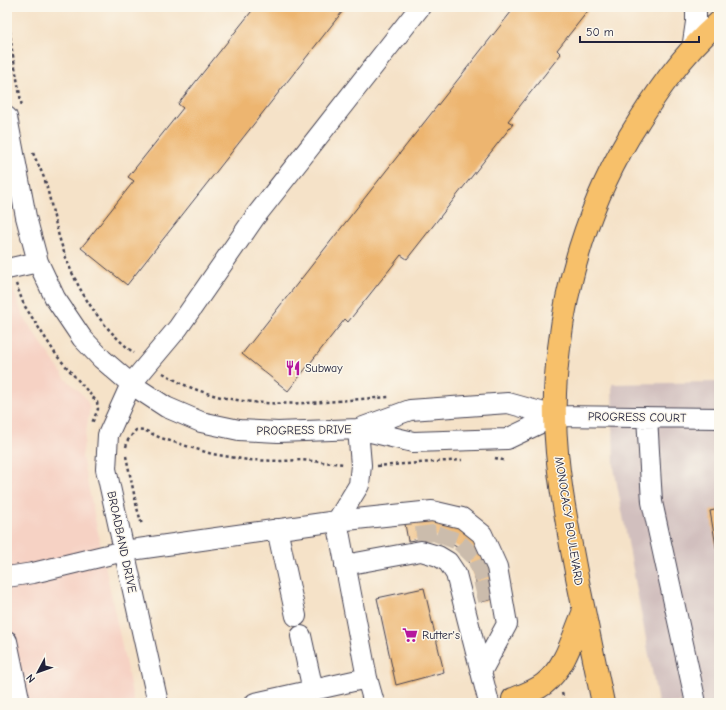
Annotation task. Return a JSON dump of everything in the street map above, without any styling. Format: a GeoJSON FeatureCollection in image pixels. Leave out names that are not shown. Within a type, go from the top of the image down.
{"type":"FeatureCollection","features":[{"type":"Feature","properties":{"kind":"main road","name":"MONOCACY BOULEVARD"},"geometry":{"type":"LineString","coordinates":[[603,703],[567,526],[558,469],[555,416],[557,366],[563,316],[575,261],[595,204],[620,152],[650,102],[692,49],[719,22]]}},
{"type":"Feature","properties":{"kind":"main road"},"geometry":{"type":"LineString","coordinates":[[513,702],[543,685],[555,674],[561,666],[584,611]]}},
{"type":"Feature","properties":{"kind":"street","name":"BROADBAND DRIVE"},"geometry":{"type":"LineString","coordinates":[[158,703],[106,469],[108,435],[131,384],[178,328],[255,217],[420,7]]}},
{"type":"Feature","properties":{"kind":"street"},"geometry":{"type":"LineString","coordinates":[[692,49],[696,22],[696,7]]}},
{"type":"Feature","properties":{"kind":"street","name":"PROGRESS DRIVE"},"geometry":{"type":"LineString","coordinates":[[7,117],[26,217],[38,262],[55,298],[82,338],[102,359],[131,384],[166,407],[201,422],[239,430],[278,432],[358,429],[413,442],[507,439],[555,416]]}},
{"type":"Feature","properties":{"kind":"street"},"geometry":{"type":"LineString","coordinates":[[11,276],[38,262]]}},
{"type":"Feature","properties":{"kind":"street","name":"PROGRESS DRIVE"},"geometry":{"type":"LineString","coordinates":[[358,429],[410,410],[508,403],[555,416]]}},
{"type":"Feature","properties":{"kind":"street","name":"PROGRESS COURT"},"geometry":{"type":"LineString","coordinates":[[555,416],[719,418]]}},
{"type":"Feature","properties":{"kind":"street"},"geometry":{"type":"LineString","coordinates":[[647,417],[652,502],[696,703]]}},
{"type":"Feature","properties":{"kind":"street"},"geometry":{"type":"LineString","coordinates":[[358,429],[361,465],[360,485],[337,521],[367,678],[374,703]]}},
{"type":"Feature","properties":{"kind":"street"},"geometry":{"type":"LineString","coordinates":[[7,577],[33,573],[124,551],[337,521],[460,556],[507,624],[481,672]]}},
{"type":"Feature","properties":{"kind":"street"},"geometry":{"type":"LineString","coordinates":[[277,530],[296,616]]}},
{"type":"Feature","properties":{"kind":"street"},"geometry":{"type":"LineString","coordinates":[[345,565],[421,551],[460,556]]}},
{"type":"Feature","properties":{"kind":"street"},"geometry":{"type":"LineString","coordinates":[[460,556],[481,672],[489,703]]}},
{"type":"Feature","properties":{"kind":"street"},"geometry":{"type":"LineString","coordinates":[[301,636],[313,690]]}},
{"type":"Feature","properties":{"kind":"street"},"geometry":{"type":"LineString","coordinates":[[7,642],[20,703]]}},
{"type":"Feature","properties":{"kind":"street"},"geometry":{"type":"LineString","coordinates":[[255,703],[367,678]]}},
{"type":"Feature","properties":{"kind":"path"},"geometry":{"type":"LineString","coordinates":[[11,276],[24,305],[57,356],[97,402],[98,408],[92,427]]}},
{"type":"Feature","properties":{"kind":"path"},"geometry":{"type":"LineString","coordinates":[[142,525],[125,452],[128,440],[136,430],[146,431],[162,438],[212,454],[248,460],[301,460],[382,466],[469,459]]}},
{"type":"Feature","properties":{"kind":"path"},"geometry":{"type":"LineString","coordinates":[[492,458],[506,461]]}},
{"type":"Feature","properties":{"kind":"shaded area"},"geometry":{"type":"Polygon","coordinates":[[[7,268],[23,316],[65,378],[84,396],[90,407],[82,457],[134,703],[7,703],[7,268]]]}},
{"type":"Feature","properties":{"kind":"shaded area"},"geometry":{"type":"Polygon","coordinates":[[[719,382],[719,703],[658,703],[614,468],[612,384],[719,382]]]}},
{"type":"Feature","properties":{"kind":"building"},"geometry":{"type":"Polygon","coordinates":[[[255,7],[346,7],[127,285],[81,248],[134,181],[128,177],[183,108],[178,104],[255,7]]]}},
{"type":"Feature","properties":{"kind":"building"},"geometry":{"type":"Polygon","coordinates":[[[515,7],[591,7],[557,50],[561,54],[508,121],[513,124],[407,259],[401,255],[348,322],[345,319],[288,391],[242,354],[515,7]]]}},
{"type":"Feature","properties":{"kind":"building"},"geometry":{"type":"Polygon","coordinates":[[[719,509],[719,557],[718,558],[710,511],[719,509]]]}},
{"type":"Feature","properties":{"kind":"building","name":"Rutter's"},"geometry":{"type":"Polygon","coordinates":[[[418,521],[441,521],[455,526],[473,537],[488,560],[498,598],[481,602],[468,559],[461,549],[437,537],[408,541],[405,524],[418,521]]]}},
{"type":"Feature","properties":{"kind":"building","name":"Rutter's"},"geometry":{"type":"Polygon","coordinates":[[[424,588],[444,672],[396,685],[377,598],[424,588]]]}},
{"type":"Feature","properties":{"kind":"tunnel"},"geometry":{"type":"LineString","coordinates":[[425,526],[427,542]]}},
{"type":"Feature","properties":{"kind":"tunnel"},"geometry":{"type":"LineString","coordinates":[[443,545],[449,529]]}},
{"type":"Feature","properties":{"kind":"tunnel"},"geometry":{"type":"LineString","coordinates":[[461,556],[473,544]]}},
{"type":"Feature","properties":{"kind":"tunnel"},"geometry":{"type":"LineString","coordinates":[[472,573],[487,567]]}},
{"type":"Feature","properties":{"kind":"tunnel"},"geometry":{"type":"LineString","coordinates":[[476,593],[492,589]]}},
{"type":"Feature","properties":{"kind":"place","name":"Subway"},"geometry":{"type":"Point","coordinates":[293,368]}},
{"type":"Feature","properties":{"kind":"place","name":"Rutter's"},"geometry":{"type":"Point","coordinates":[410,635]}}]}
